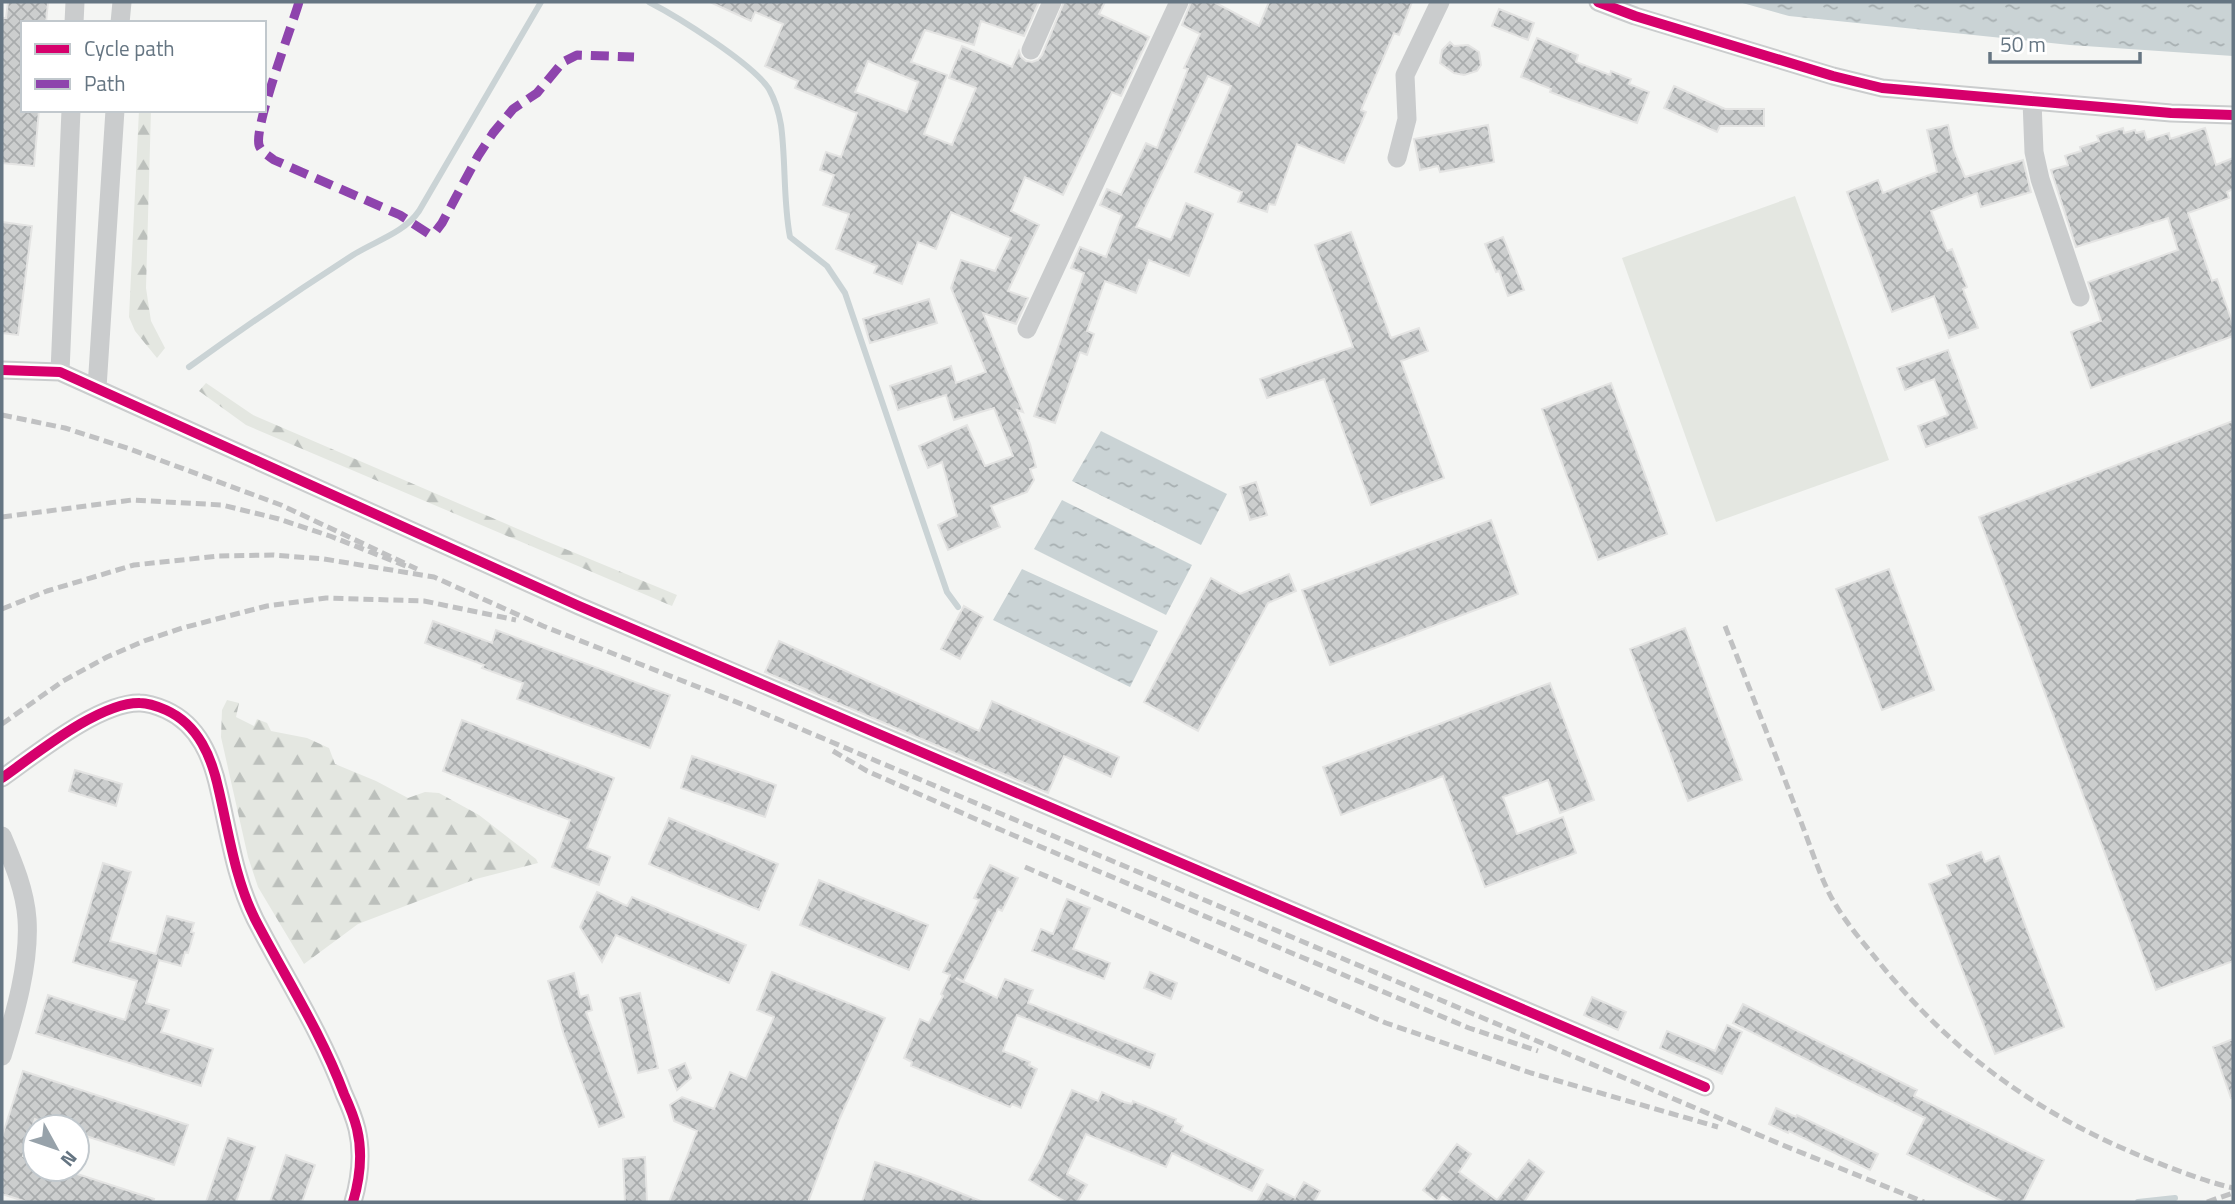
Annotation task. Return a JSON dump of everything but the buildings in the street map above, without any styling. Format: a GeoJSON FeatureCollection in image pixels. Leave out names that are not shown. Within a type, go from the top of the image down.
{"type":"FeatureCollection","features":[{"type":"Feature","properties":{"kind":"street"},"geometry":{"type":"LineString","coordinates":[[74,21],[75,2]]}},
{"type":"Feature","properties":{"kind":"street"},"geometry":{"type":"LineString","coordinates":[[120,21],[122,2]]}},
{"type":"Feature","properties":{"kind":"street"},"geometry":{"type":"LineString","coordinates":[[1031,50],[1052,2]]}},
{"type":"Feature","properties":{"kind":"street"},"geometry":{"type":"LineString","coordinates":[[1027,329],[1179,2]]}},
{"type":"Feature","properties":{"kind":"street"},"geometry":{"type":"LineString","coordinates":[[1396,158],[1407,119],[1405,75],[1440,2]]}},
{"type":"Feature","properties":{"kind":"street"},"geometry":{"type":"LineString","coordinates":[[1598,2],[1833,76],[1882,88],[2171,113],[2233,115]]}},
{"type":"Feature","properties":{"kind":"street"},"geometry":{"type":"LineString","coordinates":[[2032,101],[2034,152],[2040,178],[2080,297]]}},
{"type":"Feature","properties":{"kind":"street"},"geometry":{"type":"LineString","coordinates":[[60,372],[71,112]]}},
{"type":"Feature","properties":{"kind":"street"},"geometry":{"type":"LineString","coordinates":[[97,388],[115,112]]}},
{"type":"Feature","properties":{"kind":"street"},"geometry":{"type":"LineString","coordinates":[[2,370],[60,372],[579,606],[1705,1087]]}},
{"type":"Feature","properties":{"kind":"street"},"geometry":{"type":"LineString","coordinates":[[2,778],[62,735],[113,708],[141,703],[164,709],[181,718],[195,733],[213,766],[237,868],[254,917],[314,1024],[357,1127],[361,1157],[353,1202]]}},
{"type":"Feature","properties":{"kind":"street"},"geometry":{"type":"LineString","coordinates":[[2,836],[16,867],[27,918],[17,1010],[2,1056]]}},
{"type":"Feature","properties":{"kind":"green space"},"geometry":{"type":"Polygon","coordinates":[[[139,112],[151,112],[146,288],[151,321],[165,348],[157,358],[135,331],[129,317],[139,112]]]}},
{"type":"Feature","properties":{"kind":"green space"},"geometry":{"type":"Polygon","coordinates":[[[1795,196],[1889,460],[1716,522],[1622,258],[1795,196]]]}},
{"type":"Feature","properties":{"kind":"green space"},"geometry":{"type":"Polygon","coordinates":[[[206,383],[253,415],[677,595],[672,606],[246,425],[199,391],[206,383]]]}},
{"type":"Feature","properties":{"kind":"green space"},"geometry":{"type":"Polygon","coordinates":[[[227,700],[239,703],[236,717],[254,726],[257,719],[267,723],[271,731],[307,738],[329,748],[335,764],[408,798],[425,792],[439,793],[479,815],[538,863],[476,879],[358,924],[304,964],[258,887],[248,857],[221,737],[222,710],[227,700]]]}},
{"type":"Feature","properties":{"kind":"water"},"geometry":{"type":"Polygon","coordinates":[[[1739,2],[2233,2],[2233,56],[2070,45],[1789,16],[1739,2]]]}},
{"type":"Feature","properties":{"kind":"water"},"geometry":{"type":"Polygon","coordinates":[[[1101,431],[1227,494],[1201,545],[1072,481],[1101,431]]]}},
{"type":"Feature","properties":{"kind":"water"},"geometry":{"type":"Polygon","coordinates":[[[1062,500],[1192,565],[1166,615],[1034,549],[1062,500]]]}},
{"type":"Feature","properties":{"kind":"water"},"geometry":{"type":"Polygon","coordinates":[[[1022,569],[1158,631],[1130,687],[993,620],[1022,569]]]}},
{"type":"Feature","properties":{"kind":"waterway"},"geometry":{"type":"LineString","coordinates":[[189,367],[311,282],[413,219],[541,2]]}},
{"type":"Feature","properties":{"kind":"waterway"},"geometry":{"type":"LineString","coordinates":[[649,2],[731,54],[769,89],[781,125],[790,237],[827,266],[845,293],[947,592],[958,607]]}},
{"type":"Feature","properties":{"kind":"waterway"},"geometry":{"type":"LineString","coordinates":[[2138,1202],[2175,1198]]}},
{"type":"Feature","properties":{"kind":"railway"},"geometry":{"type":"LineString","coordinates":[[2,415],[65,428],[281,505],[417,569]]}},
{"type":"Feature","properties":{"kind":"railway"},"geometry":{"type":"LineString","coordinates":[[2,517],[132,500],[222,505],[279,519],[406,566]]}},
{"type":"Feature","properties":{"kind":"railway"},"geometry":{"type":"LineString","coordinates":[[2,609],[47,591],[134,565],[219,556],[273,555],[324,559],[434,577],[543,626],[749,707],[1785,1146],[1924,1202]]}},
{"type":"Feature","properties":{"kind":"railway"},"geometry":{"type":"LineString","coordinates":[[2,724],[63,681],[107,657],[182,628],[267,606],[326,598],[424,601],[516,620]]}},
{"type":"Feature","properties":{"kind":"railway"},"geometry":{"type":"LineString","coordinates":[[1725,626],[1829,893],[1852,928],[1907,994],[1936,1025],[1968,1053],[2034,1102],[2108,1142],[2180,1171],[2233,1188]]}},
{"type":"Feature","properties":{"kind":"railway"},"geometry":{"type":"LineString","coordinates":[[833,751],[867,771],[987,824],[1469,1028],[1538,1051]]}},
{"type":"Feature","properties":{"kind":"railway"},"geometry":{"type":"LineString","coordinates":[[1025,867],[1386,1023],[1531,1073],[1718,1127]]}},
{"type":"Feature","properties":{"kind":"railway"},"geometry":{"type":"LineString","coordinates":[[2207,1202],[2233,1193]]}},
{"type":"Feature","properties":{"kind":"marked path"},"geometry":{"type":"LineString","coordinates":[[266,104],[299,2]]}},
{"type":"Feature","properties":{"kind":"marked path"},"geometry":{"type":"LineString","coordinates":[[264,112],[259,145],[265,154],[400,215],[429,234],[436,231],[442,223],[493,133],[513,109],[537,93],[563,62],[577,55],[634,57]]}},
{"type":"Feature","properties":{"kind":"cycle path"},"geometry":{"type":"LineString","coordinates":[[1598,2],[1635,16],[1833,76],[1882,88],[2171,113],[2233,115]]}},
{"type":"Feature","properties":{"kind":"cycle path"},"geometry":{"type":"LineString","coordinates":[[2,370],[60,372],[579,606],[1705,1087]]}},
{"type":"Feature","properties":{"kind":"cycle path"},"geometry":{"type":"LineString","coordinates":[[2,778],[87,720],[124,705],[153,705],[177,716],[187,724],[208,755],[248,904],[325,1049],[354,1120],[360,1157],[353,1202]]}}]}
